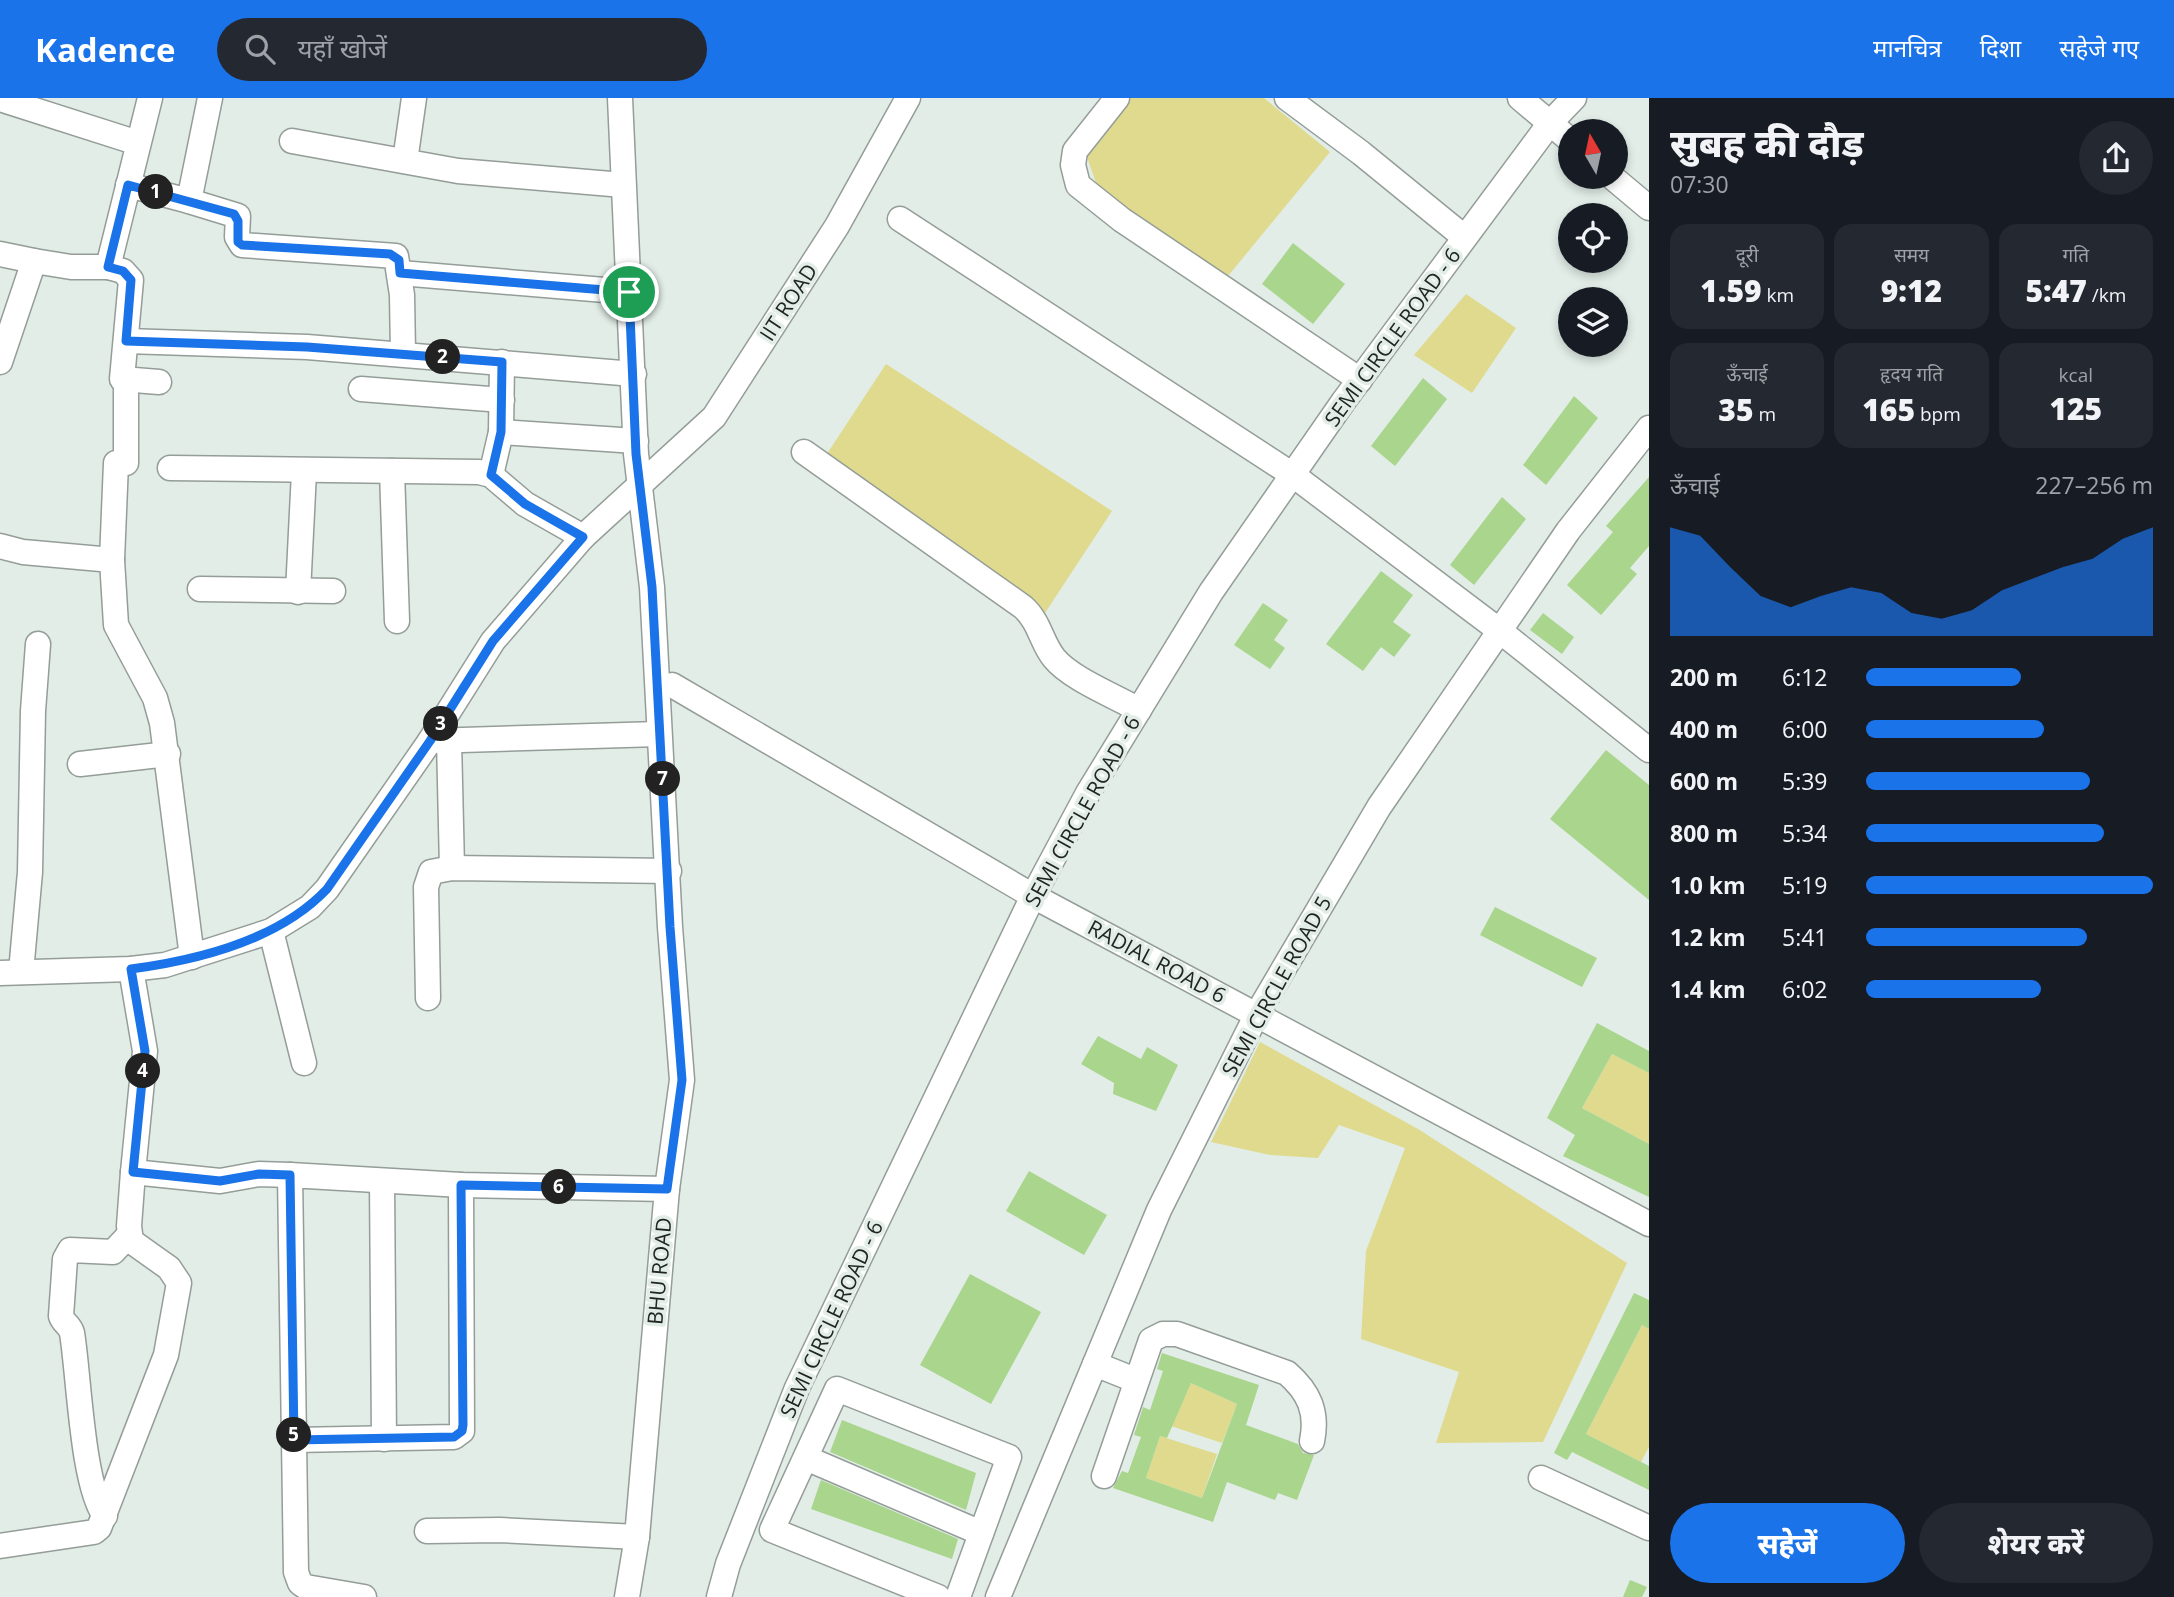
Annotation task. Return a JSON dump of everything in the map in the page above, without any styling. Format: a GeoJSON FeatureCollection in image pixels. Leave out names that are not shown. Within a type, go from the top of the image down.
{"type":"FeatureCollection","features":[{"type":"Feature","properties":{"kind":"street"},"geometry":{"type":"LineString","coordinates":[[108,267],[150,98]]}},
{"type":"Feature","properties":{"kind":"street"},"geometry":{"type":"LineString","coordinates":[[189,201],[210,98]]}},
{"type":"Feature","properties":{"kind":"street"},"geometry":{"type":"LineString","coordinates":[[405,161],[414,98]]}},
{"type":"Feature","properties":{"kind":"street","name":"BHU ROAD"},"geometry":{"type":"LineString","coordinates":[[620,98],[636,441],[652,587],[670,927],[682,1080],[667,1189],[637,1537],[627,1597]]}},
{"type":"Feature","properties":{"kind":"street","name":"IIT ROAD"},"geometry":{"type":"LineString","coordinates":[[10,973],[131,969],[192,957],[271,931],[310,907],[327,889],[440,741],[493,641],[583,537],[714,417],[837,226],[908,98]]}},
{"type":"Feature","properties":{"kind":"street"},"geometry":{"type":"LineString","coordinates":[[1117,98],[1075,151],[1073,165],[1078,185],[1122,220],[1360,380]]}},
{"type":"Feature","properties":{"kind":"street"},"geometry":{"type":"LineString","coordinates":[[1287,98],[1361,153],[1464,237]]}},
{"type":"Feature","properties":{"kind":"street"},"geometry":{"type":"LineString","coordinates":[[1520,98],[1558,130]]}},
{"type":"Feature","properties":{"kind":"street","name":"SEMI CIRCLE ROAD - 6"},"geometry":{"type":"LineString","coordinates":[[719,1597],[728,1564],[797,1388],[1033,896],[1088,793],[1211,592],[1464,237],[1550,123],[1574,98]]}},
{"type":"Feature","properties":{"kind":"street"},"geometry":{"type":"LineString","coordinates":[[0,99],[138,143]]}},
{"type":"Feature","properties":{"kind":"street"},"geometry":{"type":"LineString","coordinates":[[292,141],[458,171],[623,185]]}},
{"type":"Feature","properties":{"kind":"street"},"geometry":{"type":"LineString","coordinates":[[128,185],[238,216],[237,237],[242,245],[390,254],[399,260],[403,354]]}},
{"type":"Feature","properties":{"kind":"street"},"geometry":{"type":"LineString","coordinates":[[1626,189],[1649,208]]}},
{"type":"Feature","properties":{"kind":"street"},"geometry":{"type":"LineString","coordinates":[[900,219],[1293,475],[1500,631],[1649,750]]}},
{"type":"Feature","properties":{"kind":"street"},"geometry":{"type":"LineString","coordinates":[[0,254],[71,267],[108,267],[123,271],[131,280],[121,374],[126,382],[112,560],[116,625],[155,698],[168,754],[192,957]]}},
{"type":"Feature","properties":{"kind":"street"},"geometry":{"type":"LineString","coordinates":[[0,362],[33,261]]}},
{"type":"Feature","properties":{"kind":"street"},"geometry":{"type":"LineString","coordinates":[[400,273],[629,292]]}},
{"type":"Feature","properties":{"kind":"street"},"geometry":{"type":"LineString","coordinates":[[126,341],[403,354],[634,374]]}},
{"type":"Feature","properties":{"kind":"street"},"geometry":{"type":"LineString","coordinates":[[491,475],[501,432],[502,362]]}},
{"type":"Feature","properties":{"kind":"street"},"geometry":{"type":"LineString","coordinates":[[126,382],[159,382]]}},
{"type":"Feature","properties":{"kind":"street"},"geometry":{"type":"LineString","coordinates":[[361,389],[502,400]]}},
{"type":"Feature","properties":{"kind":"street","name":"SEMI CIRCLE ROAD 5"},"geometry":{"type":"LineString","coordinates":[[998,1597],[1164,1199],[1257,1014],[1379,807],[1568,531],[1649,428]]}},
{"type":"Feature","properties":{"kind":"street"},"geometry":{"type":"LineString","coordinates":[[501,432],[636,441]]}},
{"type":"Feature","properties":{"kind":"street"},"geometry":{"type":"LineString","coordinates":[[804,452],[1023,607],[1034,617],[1054,658],[1066,669],[1139,710]]}},
{"type":"Feature","properties":{"kind":"street"},"geometry":{"type":"LineString","coordinates":[[170,468],[491,475],[525,504],[583,537]]}},
{"type":"Feature","properties":{"kind":"street"},"geometry":{"type":"LineString","coordinates":[[298,592],[304,471]]}},
{"type":"Feature","properties":{"kind":"street"},"geometry":{"type":"LineString","coordinates":[[392,471],[397,621]]}},
{"type":"Feature","properties":{"kind":"street"},"geometry":{"type":"LineString","coordinates":[[0,546],[23,552],[112,560]]}},
{"type":"Feature","properties":{"kind":"street"},"geometry":{"type":"LineString","coordinates":[[200,589],[333,591]]}},
{"type":"Feature","properties":{"kind":"street"},"geometry":{"type":"LineString","coordinates":[[10,973],[30,860],[33,711],[38,643]]}},
{"type":"Feature","properties":{"kind":"street","name":"RADIAL ROAD 6"},"geometry":{"type":"LineString","coordinates":[[672,685],[1033,896],[1649,1224]]}},
{"type":"Feature","properties":{"kind":"street"},"geometry":{"type":"LineString","coordinates":[[452,868],[440,741],[659,734]]}},
{"type":"Feature","properties":{"kind":"street"},"geometry":{"type":"LineString","coordinates":[[80,764],[168,754]]}},
{"type":"Feature","properties":{"kind":"street"},"geometry":{"type":"LineString","coordinates":[[428,998],[426,887],[431,872],[452,868],[669,871]]}},
{"type":"Feature","properties":{"kind":"street"},"geometry":{"type":"LineString","coordinates":[[271,931],[304,1063]]}},
{"type":"Feature","properties":{"kind":"street"},"geometry":{"type":"LineString","coordinates":[[0,1546],[94,1532],[104,1516],[166,1355],[179,1295],[176,1275],[131,1241],[129,1235],[145,1051],[131,969]]}},
{"type":"Feature","properties":{"kind":"street"},"geometry":{"type":"LineString","coordinates":[[133,1172],[220,1181],[259,1174],[461,1185],[667,1189]]}},
{"type":"Feature","properties":{"kind":"street"},"geometry":{"type":"LineString","coordinates":[[290,1175],[296,1572],[300,1583],[306,1587],[364,1597]]}},
{"type":"Feature","properties":{"kind":"street"},"geometry":{"type":"LineString","coordinates":[[382,1181],[384,1439]]}},
{"type":"Feature","properties":{"kind":"street"},"geometry":{"type":"LineString","coordinates":[[294,1440],[454,1437],[462,1431],[461,1185]]}},
{"type":"Feature","properties":{"kind":"street"},"geometry":{"type":"LineString","coordinates":[[104,1516],[93,1485],[79,1403],[71,1330],[61,1316],[65,1259],[70,1250],[113,1252],[129,1235]]}},
{"type":"Feature","properties":{"kind":"street"},"geometry":{"type":"LineString","coordinates":[[1104,1476],[1151,1340],[1163,1334],[1177,1334],[1287,1373],[1311,1401],[1316,1423],[1312,1441]]}},
{"type":"Feature","properties":{"kind":"street"},"geometry":{"type":"LineString","coordinates":[[1095,1364],[1136,1380]]}},
{"type":"Feature","properties":{"kind":"street"},"geometry":{"type":"LineString","coordinates":[[938,1597],[772,1530],[837,1389],[1009,1457],[958,1597]]}},
{"type":"Feature","properties":{"kind":"street"},"geometry":{"type":"LineString","coordinates":[[806,1458],[981,1533]]}},
{"type":"Feature","properties":{"kind":"street"},"geometry":{"type":"LineString","coordinates":[[1541,1478],[1649,1528]]}},
{"type":"Feature","properties":{"kind":"street"},"geometry":{"type":"LineString","coordinates":[[990,1508],[1030,1519]]}},
{"type":"Feature","properties":{"kind":"street"},"geometry":{"type":"LineString","coordinates":[[427,1531],[500,1530],[637,1537]]}},
{"type":"Feature","properties":{"kind":"shaded area"},"geometry":{"type":"Polygon","coordinates":[[[1127,98],[1264,98],[1330,152],[1228,276],[1098,189],[1086,154],[1127,98]]]}},
{"type":"Feature","properties":{"kind":"shaded area"},"geometry":{"type":"Polygon","coordinates":[[[1466,294],[1516,328],[1472,393],[1414,355],[1466,294]]]}},
{"type":"Feature","properties":{"kind":"shaded area"},"geometry":{"type":"Polygon","coordinates":[[[886,364],[1112,511],[1041,619],[815,472],[886,364]]]}},
{"type":"Feature","properties":{"kind":"shaded area"},"geometry":{"type":"Polygon","coordinates":[[[1260,1042],[1418,1129],[1627,1263],[1543,1442],[1436,1443],[1459,1372],[1361,1339],[1366,1251],[1405,1148],[1339,1125],[1318,1158],[1270,1155],[1211,1142],[1260,1042]]]}},
{"type":"Feature","properties":{"kind":"shaded area"},"geometry":{"type":"Polygon","coordinates":[[[1612,1054],[1649,1073],[1649,1144],[1582,1108],[1612,1054]]]}},
{"type":"Feature","properties":{"kind":"shaded area"},"geometry":{"type":"Polygon","coordinates":[[[1642,1325],[1649,1329],[1649,1447],[1641,1462],[1586,1434],[1642,1325]]]}},
{"type":"Feature","properties":{"kind":"shaded area"},"geometry":{"type":"Polygon","coordinates":[[[1191,1383],[1237,1404],[1222,1443],[1171,1426],[1191,1383]]]}},
{"type":"Feature","properties":{"kind":"shaded area"},"geometry":{"type":"Polygon","coordinates":[[[1160,1436],[1217,1454],[1202,1498],[1146,1478],[1160,1436]]]}},
{"type":"Feature","properties":{"kind":"building"},"geometry":{"type":"Polygon","coordinates":[[[1293,243],[1345,284],[1313,324],[1262,284],[1293,243]]]}},
{"type":"Feature","properties":{"kind":"building"},"geometry":{"type":"Polygon","coordinates":[[[1423,378],[1447,399],[1395,466],[1371,446],[1423,378]]]}},
{"type":"Feature","properties":{"kind":"building"},"geometry":{"type":"Polygon","coordinates":[[[1574,396],[1598,418],[1546,485],[1523,465],[1574,396]]]}},
{"type":"Feature","properties":{"kind":"building"},"geometry":{"type":"Polygon","coordinates":[[[1649,477],[1649,546],[1630,568],[1637,574],[1601,615],[1567,585],[1613,532],[1606,526],[1649,477]]]}},
{"type":"Feature","properties":{"kind":"building"},"geometry":{"type":"Polygon","coordinates":[[[1502,497],[1526,519],[1474,585],[1450,565],[1502,497]]]}},
{"type":"Feature","properties":{"kind":"building"},"geometry":{"type":"Polygon","coordinates":[[[1381,571],[1413,595],[1393,622],[1411,635],[1394,657],[1381,647],[1363,671],[1326,644],[1381,571]]]}},
{"type":"Feature","properties":{"kind":"building"},"geometry":{"type":"Polygon","coordinates":[[[1263,603],[1288,620],[1274,640],[1285,648],[1270,669],[1234,645],[1263,603]]]}},
{"type":"Feature","properties":{"kind":"building"},"geometry":{"type":"Polygon","coordinates":[[[1543,613],[1574,637],[1562,654],[1530,630],[1543,613]]]}},
{"type":"Feature","properties":{"kind":"building"},"geometry":{"type":"Polygon","coordinates":[[[1606,750],[1649,785],[1649,900],[1550,819],[1606,750]]]}},
{"type":"Feature","properties":{"kind":"building"},"geometry":{"type":"Polygon","coordinates":[[[1495,907],[1597,958],[1582,987],[1480,935],[1495,907]]]}},
{"type":"Feature","properties":{"kind":"building"},"geometry":{"type":"Polygon","coordinates":[[[1597,1023],[1649,1051],[1649,1073],[1612,1054],[1582,1108],[1649,1144],[1649,1197],[1563,1156],[1575,1135],[1547,1118],[1597,1023]]]}},
{"type":"Feature","properties":{"kind":"building"},"geometry":{"type":"Polygon","coordinates":[[[1098,1036],[1141,1059],[1147,1047],[1178,1065],[1156,1111],[1113,1094],[1114,1083],[1081,1064],[1098,1036]]]}},
{"type":"Feature","properties":{"kind":"building"},"geometry":{"type":"Polygon","coordinates":[[[1029,1171],[1107,1215],[1084,1255],[1006,1211],[1029,1171]]]}},
{"type":"Feature","properties":{"kind":"building"},"geometry":{"type":"Polygon","coordinates":[[[970,1274],[1041,1312],[991,1404],[920,1365],[970,1274]]]}},
{"type":"Feature","properties":{"kind":"building"},"geometry":{"type":"Polygon","coordinates":[[[1634,1293],[1649,1300],[1649,1329],[1642,1325],[1586,1434],[1649,1466],[1649,1490],[1572,1452],[1567,1460],[1554,1453],[1634,1293]]]}},
{"type":"Feature","properties":{"kind":"building"},"geometry":{"type":"Polygon","coordinates":[[[1162,1353],[1259,1385],[1246,1425],[1298,1444],[1303,1453],[1314,1455],[1297,1500],[1278,1493],[1275,1500],[1227,1482],[1213,1522],[1113,1488],[1122,1471],[1128,1473],[1141,1437],[1134,1435],[1143,1407],[1150,1410],[1163,1371],[1157,1369],[1162,1353]],[[1191,1383],[1167,1438],[1160,1436],[1146,1478],[1202,1498],[1237,1404],[1191,1383]]]}},
{"type":"Feature","properties":{"kind":"building"},"geometry":{"type":"Polygon","coordinates":[[[842,1420],[976,1473],[966,1510],[830,1452],[842,1420]]]}},
{"type":"Feature","properties":{"kind":"building"},"geometry":{"type":"Polygon","coordinates":[[[821,1480],[958,1539],[952,1559],[811,1509],[821,1480]]]}},
{"type":"Feature","properties":{"kind":"building"},"geometry":{"type":"Polygon","coordinates":[[[1630,1580],[1647,1587],[1642,1597],[1623,1597],[1630,1580]]]}},
{"type":"Feature","properties":{"kind":"route"},"geometry":{"type":"LineString","coordinates":[[128,185],[238,216],[237,237],[242,245],[390,254],[399,260],[400,273],[629,292],[636,454],[652,587],[670,927],[682,1080],[667,1189],[461,1185],[462,1431],[454,1437],[294,1440],[290,1175],[259,1174],[220,1181],[133,1172],[145,1051],[131,969],[165,965],[271,931],[310,907],[327,889],[430,741],[464,683],[493,641],[583,537],[525,504],[491,475],[501,432],[502,362],[307,347],[126,341],[131,280],[129,274],[108,267],[128,185]]}}]}
